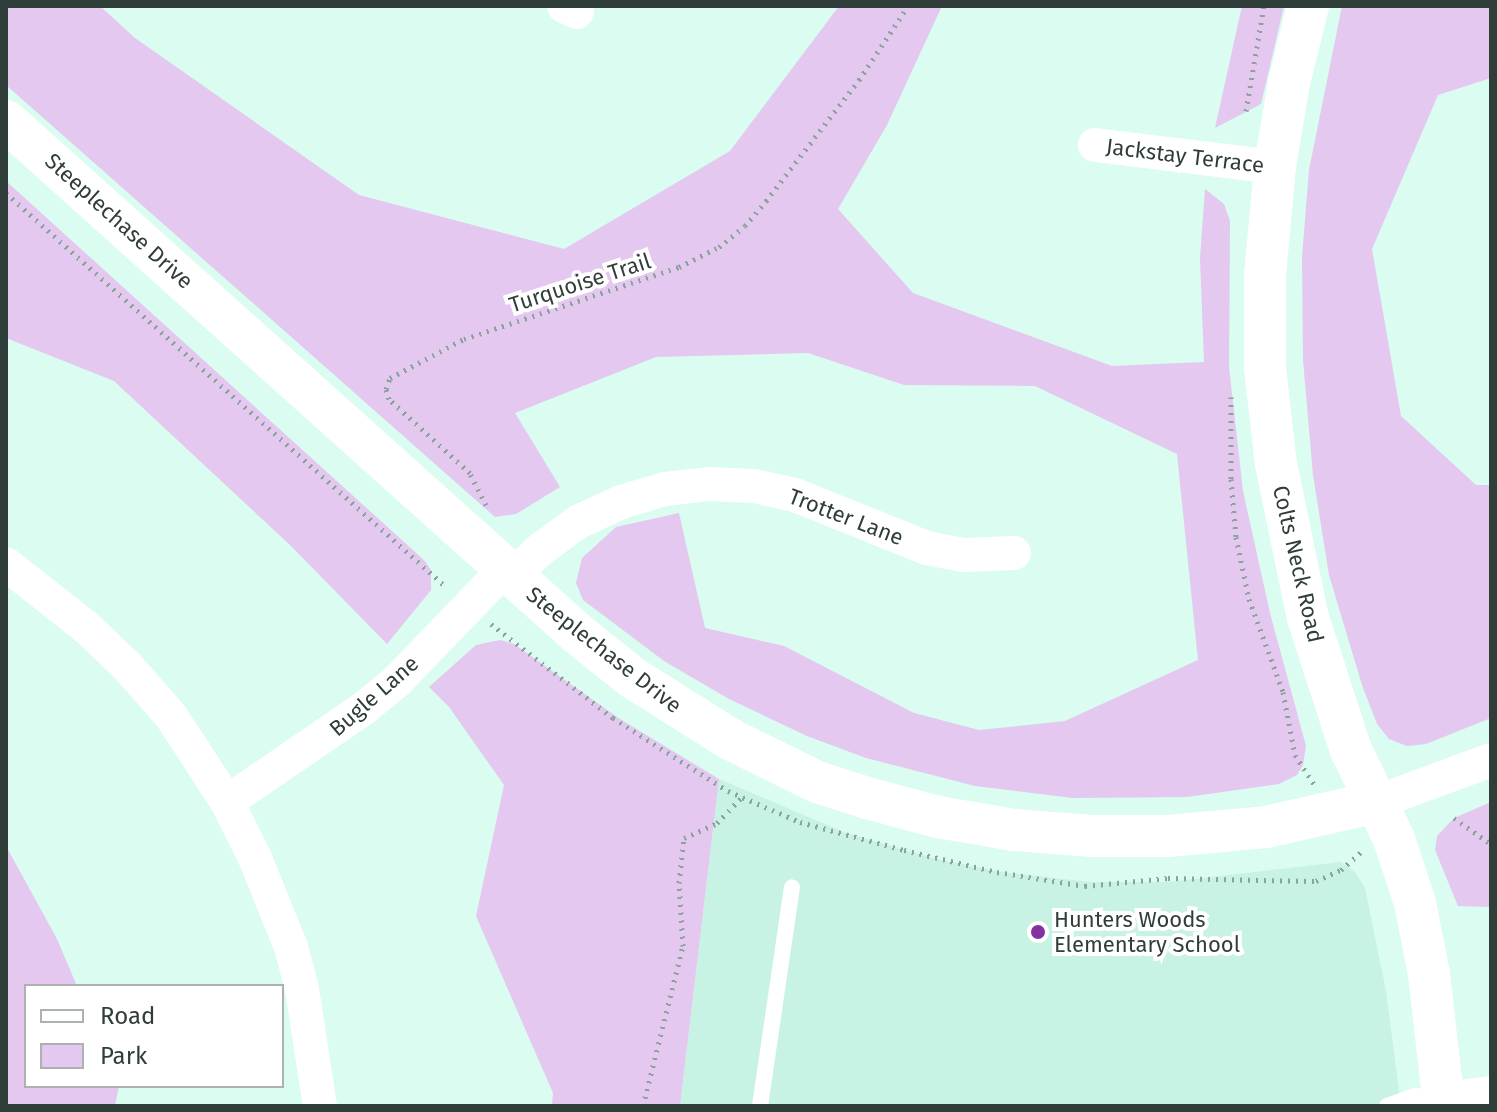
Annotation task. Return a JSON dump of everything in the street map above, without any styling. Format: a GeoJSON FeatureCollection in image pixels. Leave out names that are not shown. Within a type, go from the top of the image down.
{"type":"FeatureCollection","features":[{"type":"Feature","properties":{"kind":"street","name":"Colts Neck Road"},"geometry":{"type":"LineString","coordinates":[[1308,6],[1275,167],[1265,275],[1265,368],[1276,464],[1308,618],[1351,750],[1377,802],[1415,903],[1429,974],[1443,1103]]}},
{"type":"Feature","properties":{"kind":"street","name":"Steeplechase Drive"},"geometry":{"type":"LineString","coordinates":[[6,121],[508,573],[633,678],[730,739],[817,782],[938,817],[1014,830],[1076,835],[1168,836],[1266,827],[1377,802],[1491,760]]}},
{"type":"Feature","properties":{"kind":"street","name":"Jackstay Terrace"},"geometry":{"type":"LineString","coordinates":[[1095,145],[1275,167]]}},
{"type":"Feature","properties":{"kind":"street","name":"Trotter Lane"},"geometry":{"type":"LineString","coordinates":[[508,573],[578,522],[607,509],[665,489],[709,484],[754,486],[795,495],[927,548],[963,555],[1014,553]]}},
{"type":"Feature","properties":{"kind":"street"},"geometry":{"type":"LineString","coordinates":[[6,564],[86,627],[127,666],[171,716],[227,802],[255,858],[291,947],[302,989],[320,1106]]}},
{"type":"Feature","properties":{"kind":"street","name":"Bugle Lane"},"geometry":{"type":"LineString","coordinates":[[227,802],[363,709],[398,680],[469,607],[508,573]]}},
{"type":"Feature","properties":{"kind":"street"},"geometry":{"type":"LineString","coordinates":[[1443,1103],[1491,1093]]}},
{"type":"Feature","properties":{"kind":"lane"},"geometry":{"type":"LineString","coordinates":[[760,1106],[792,887]]}},
{"type":"Feature","properties":{"kind":"lane"},"geometry":{"type":"LineString","coordinates":[[1387,1106],[1415,1096],[1443,1103]]}},
{"type":"Feature","properties":{"kind":"path","name":"Turquoise Trail"},"geometry":{"type":"LineString","coordinates":[[488,509],[470,473],[389,399],[386,389],[390,378],[464,339],[679,267],[719,247],[745,226],[775,189],[859,80],[908,6]]}},
{"type":"Feature","properties":{"kind":"path"},"geometry":{"type":"LineString","coordinates":[[6,193],[469,607]]}},
{"type":"Feature","properties":{"kind":"path"},"geometry":{"type":"LineString","coordinates":[[643,1106],[683,946],[679,883],[684,838],[717,823],[742,797]]}},
{"type":"Feature","properties":{"kind":"path"},"geometry":{"type":"LineString","coordinates":[[1454,818],[1491,844]]}},
{"type":"Feature","properties":{"kind":"shaded area","name":"Hunters Woods Elementary School"},"geometry":{"type":"Polygon","coordinates":[[[719,779],[846,833],[936,859],[1001,872],[1090,882],[1169,882],[1341,862],[1355,872],[1365,888],[1386,991],[1401,1106],[680,1106],[719,779]]]}},
{"type":"Feature","properties":{"kind":"green space"},"geometry":{"type":"Polygon","coordinates":[[[6,6],[100,6],[135,38],[359,195],[564,249],[730,151],[839,6],[942,6],[887,125],[838,209],[913,293],[1112,366],[1204,362],[1200,258],[1205,189],[1224,204],[1230,221],[1229,367],[1243,491],[1270,613],[1306,746],[1303,765],[1297,775],[1279,784],[1187,797],[1073,798],[975,786],[866,758],[807,736],[729,699],[664,661],[583,600],[576,583],[582,558],[616,527],[679,513],[705,628],[784,646],[914,713],[979,730],[1065,721],[1198,660],[1177,454],[1035,386],[904,385],[808,353],[656,357],[515,413],[560,487],[516,514],[495,517],[6,85],[6,6]]]}},
{"type":"Feature","properties":{"kind":"green space"},"geometry":{"type":"Polygon","coordinates":[[[1242,6],[1284,6],[1261,104],[1215,128],[1242,6]]]}},
{"type":"Feature","properties":{"kind":"green space"},"geometry":{"type":"Polygon","coordinates":[[[1342,6],[1491,6],[1491,78],[1438,95],[1372,249],[1401,416],[1476,485],[1491,485],[1491,718],[1426,744],[1407,746],[1389,739],[1377,724],[1362,685],[1329,575],[1313,475],[1303,360],[1302,257],[1309,170],[1342,6]]]}},
{"type":"Feature","properties":{"kind":"green space"},"geometry":{"type":"Polygon","coordinates":[[[6,181],[425,561],[431,570],[431,590],[387,644],[291,546],[114,381],[6,338],[6,181]]]}},
{"type":"Feature","properties":{"kind":"green space"},"geometry":{"type":"Polygon","coordinates":[[[500,640],[514,644],[620,719],[719,779],[680,1106],[552,1106],[553,1093],[476,916],[504,785],[449,707],[429,687],[476,645],[500,640]]]}},
{"type":"Feature","properties":{"kind":"green space"},"geometry":{"type":"Polygon","coordinates":[[[1491,802],[1491,907],[1458,906],[1435,850],[1437,836],[1454,818],[1491,802]]]}},
{"type":"Feature","properties":{"kind":"green space"},"geometry":{"type":"Polygon","coordinates":[[[6,846],[57,939],[76,984],[24,984],[24,1088],[119,1088],[115,1106],[6,1106],[6,846]]]}},
{"type":"Feature","properties":{"kind":"place","name":"Hunters Woods Elementary School"},"geometry":{"type":"Point","coordinates":[1038,932]}}]}
